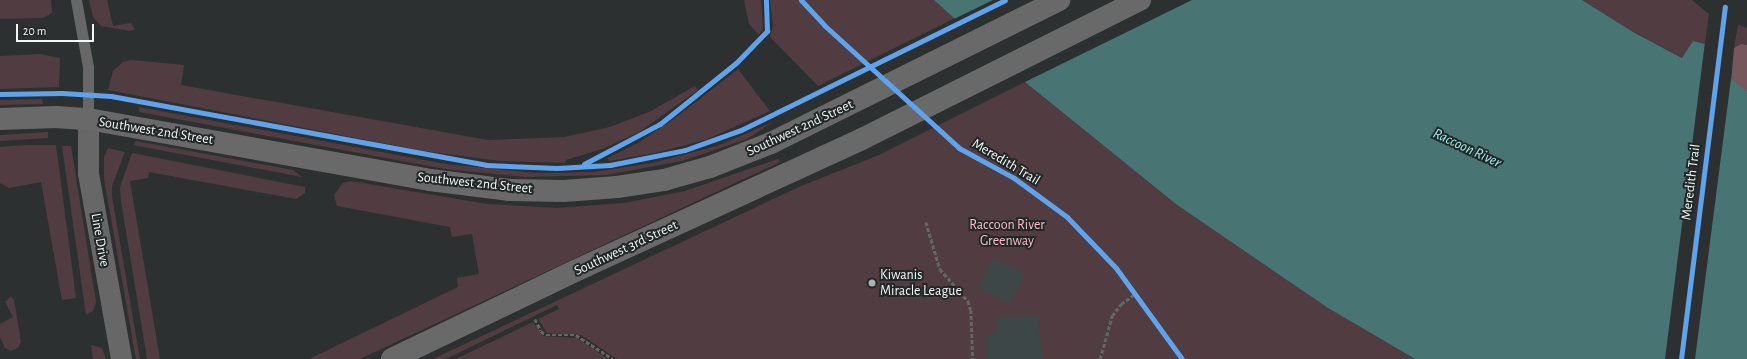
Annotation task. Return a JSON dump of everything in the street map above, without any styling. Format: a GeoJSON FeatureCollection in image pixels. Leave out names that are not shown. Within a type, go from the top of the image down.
{"type":"FeatureCollection","features":[{"type":"Feature","properties":{"kind":"main road","name":"Southwest 2nd Street"},"geometry":{"type":"LineString","coordinates":[[0,119],[56,117],[88,119],[430,180],[510,190],[564,191],[664,180],[710,167],[771,143],[834,113],[1058,0]]}},
{"type":"Feature","properties":{"kind":"main road","name":"Southwest 3rd Street"},"geometry":{"type":"LineString","coordinates":[[392,359],[575,271],[862,139],[1140,0]]}},
{"type":"Feature","properties":{"kind":"street","name":"Line Drive"},"geometry":{"type":"LineString","coordinates":[[88,119],[88,173],[120,359]]}},
{"type":"Feature","properties":{"kind":"lane"},"geometry":{"type":"LineString","coordinates":[[76,0],[88,67],[88,119]]}},
{"type":"Feature","properties":{"kind":"path"},"geometry":{"type":"LineString","coordinates":[[926,222],[940,269],[968,301],[971,310],[972,359]]}},
{"type":"Feature","properties":{"kind":"path"},"geometry":{"type":"LineString","coordinates":[[1131,289],[1138,299]]}},
{"type":"Feature","properties":{"kind":"path"},"geometry":{"type":"LineString","coordinates":[[1100,359],[1112,316],[1121,304],[1135,294]]}},
{"type":"Feature","properties":{"kind":"path"},"geometry":{"type":"LineString","coordinates":[[535,319],[541,331],[546,335],[576,335],[613,359]]}},
{"type":"Feature","properties":{"kind":"green space"},"geometry":{"type":"Polygon","coordinates":[[[0,0],[51,0],[52,13],[43,18],[0,19],[0,0]]]}},
{"type":"Feature","properties":{"kind":"green space"},"geometry":{"type":"Polygon","coordinates":[[[89,0],[107,0],[113,26],[131,23],[135,29],[131,31],[101,26],[93,17],[89,0]]]}},
{"type":"Feature","properties":{"kind":"green space"},"geometry":{"type":"Polygon","coordinates":[[[744,0],[761,0],[763,29],[759,35],[749,24],[744,0]]]}},
{"type":"Feature","properties":{"kind":"green space"},"geometry":{"type":"Polygon","coordinates":[[[770,0],[934,0],[955,18],[818,86],[770,37],[773,26],[770,0]]]}},
{"type":"Feature","properties":{"kind":"green space"},"geometry":{"type":"Polygon","coordinates":[[[1582,0],[1692,0],[1709,14],[1705,44],[1693,41],[1683,58],[1633,32],[1582,0]]]}},
{"type":"Feature","properties":{"kind":"green space"},"geometry":{"type":"Polygon","coordinates":[[[1738,25],[1747,28],[1747,45],[1741,44],[1734,48],[1738,25]]]}},
{"type":"Feature","properties":{"kind":"green space"},"geometry":{"type":"Polygon","coordinates":[[[40,54],[60,58],[59,87],[0,89],[0,56],[40,54]]]}},
{"type":"Feature","properties":{"kind":"green space"},"geometry":{"type":"Polygon","coordinates":[[[131,60],[184,65],[181,85],[488,140],[565,137],[610,127],[651,111],[695,86],[698,90],[639,132],[602,149],[566,160],[565,163],[500,161],[424,151],[108,90],[113,71],[123,62],[131,60]]]}},
{"type":"Feature","properties":{"kind":"green space"},"geometry":{"type":"Polygon","coordinates":[[[738,69],[770,111],[705,140],[655,153],[609,161],[608,158],[638,143],[674,119],[738,69]]]}},
{"type":"Feature","properties":{"kind":"green space","name":"Raccoon River Greenway"},"geometry":{"type":"Polygon","coordinates":[[[1025,82],[1177,205],[1328,308],[1415,359],[617,359],[581,335],[547,333],[538,319],[559,309],[557,305],[446,359],[433,359],[801,186],[879,155],[1025,82]]]}},
{"type":"Feature","properties":{"kind":"green space"},"geometry":{"type":"Polygon","coordinates":[[[42,99],[43,104],[0,105],[0,100],[42,99]]]}},
{"type":"Feature","properties":{"kind":"green space"},"geometry":{"type":"Polygon","coordinates":[[[139,107],[446,164],[536,173],[594,172],[652,163],[717,146],[773,122],[747,139],[682,161],[606,175],[525,177],[445,169],[139,112],[139,107]]]}},
{"type":"Feature","properties":{"kind":"green space"},"geometry":{"type":"Polygon","coordinates":[[[48,132],[48,138],[0,141],[0,135],[48,132]]]}},
{"type":"Feature","properties":{"kind":"green space"},"geometry":{"type":"Polygon","coordinates":[[[136,141],[293,170],[302,177],[133,145],[136,141]]]}},
{"type":"Feature","properties":{"kind":"green space"},"geometry":{"type":"Polygon","coordinates":[[[56,145],[76,298],[62,300],[41,182],[9,188],[0,183],[0,147],[56,145]]]}},
{"type":"Feature","properties":{"kind":"green space"},"geometry":{"type":"Polygon","coordinates":[[[62,146],[71,146],[96,302],[93,311],[86,315],[62,146]]]}},
{"type":"Feature","properties":{"kind":"green space"},"geometry":{"type":"Polygon","coordinates":[[[108,148],[125,152],[112,186],[112,196],[140,359],[136,359],[104,179],[104,157],[108,148]]]}},
{"type":"Feature","properties":{"kind":"green space"},"geometry":{"type":"Polygon","coordinates":[[[132,153],[305,187],[305,193],[296,199],[149,172],[148,178],[130,181],[160,359],[147,359],[121,201],[120,187],[132,153]]]}},
{"type":"Feature","properties":{"kind":"green space"},"geometry":{"type":"Polygon","coordinates":[[[778,159],[780,162],[360,359],[309,359],[458,287],[457,278],[479,274],[472,234],[452,237],[450,227],[337,206],[334,195],[343,183],[351,181],[487,204],[557,208],[624,203],[685,191],[778,159]]]}},
{"type":"Feature","properties":{"kind":"green space"},"geometry":{"type":"Polygon","coordinates":[[[11,296],[14,300],[21,342],[18,348],[11,351],[5,348],[0,337],[0,324],[13,317],[5,302],[11,296]]]}},
{"type":"Feature","properties":{"kind":"green space"},"geometry":{"type":"Polygon","coordinates":[[[533,322],[543,336],[577,338],[608,359],[456,359],[533,322]]]}},
{"type":"Feature","properties":{"kind":"green space"},"geometry":{"type":"Polygon","coordinates":[[[91,345],[102,348],[106,359],[93,359],[91,345]]]}},
{"type":"Feature","properties":{"kind":"shaded area"},"geometry":{"type":"Polygon","coordinates":[[[1741,44],[1747,45],[1747,91],[1731,82],[1734,48],[1741,44]]]}},
{"type":"Feature","properties":{"kind":"water","name":"Raccoon River"},"geometry":{"type":"Polygon","coordinates":[[[934,0],[1582,0],[1633,32],[1682,58],[1693,41],[1705,44],[1711,65],[1747,91],[1747,359],[1415,359],[1328,308],[1177,205],[1025,82],[934,0]]]}},
{"type":"Feature","properties":{"kind":"pier"},"geometry":{"type":"Polygon","coordinates":[[[993,0],[1192,0],[1023,83],[954,19],[993,0]]]}},
{"type":"Feature","properties":{"kind":"pier"},"geometry":{"type":"Polygon","coordinates":[[[1705,42],[1713,64],[1731,79],[1695,359],[1665,359],[1705,42]]]}},
{"type":"Feature","properties":{"kind":"building"},"geometry":{"type":"Polygon","coordinates":[[[993,258],[1025,274],[1010,304],[978,288],[993,258]]]}},
{"type":"Feature","properties":{"kind":"building"},"geometry":{"type":"Polygon","coordinates":[[[1038,316],[1042,359],[985,359],[985,335],[997,334],[997,317],[1038,316]]]}},
{"type":"Feature","properties":{"kind":"cycle path"},"geometry":{"type":"LineString","coordinates":[[584,164],[660,124],[736,63],[767,31],[766,0]]}},
{"type":"Feature","properties":{"kind":"cycle path","name":"Meredith Trail"},"geometry":{"type":"LineString","coordinates":[[801,0],[824,25],[959,148],[1014,178],[1067,217],[1116,268],[1182,359]]}},
{"type":"Feature","properties":{"kind":"cycle path"},"geometry":{"type":"LineString","coordinates":[[0,94],[62,93],[111,96],[486,165],[557,168],[610,165],[685,150],[741,130],[1005,0]]}},
{"type":"Feature","properties":{"kind":"cycle path","name":"Meredith Trail"},"geometry":{"type":"LineString","coordinates":[[1681,359],[1725,7]]}},
{"type":"Feature","properties":{"kind":"place","name":"Kiwanis Miracle League"},"geometry":{"type":"Point","coordinates":[872,283]}}]}
